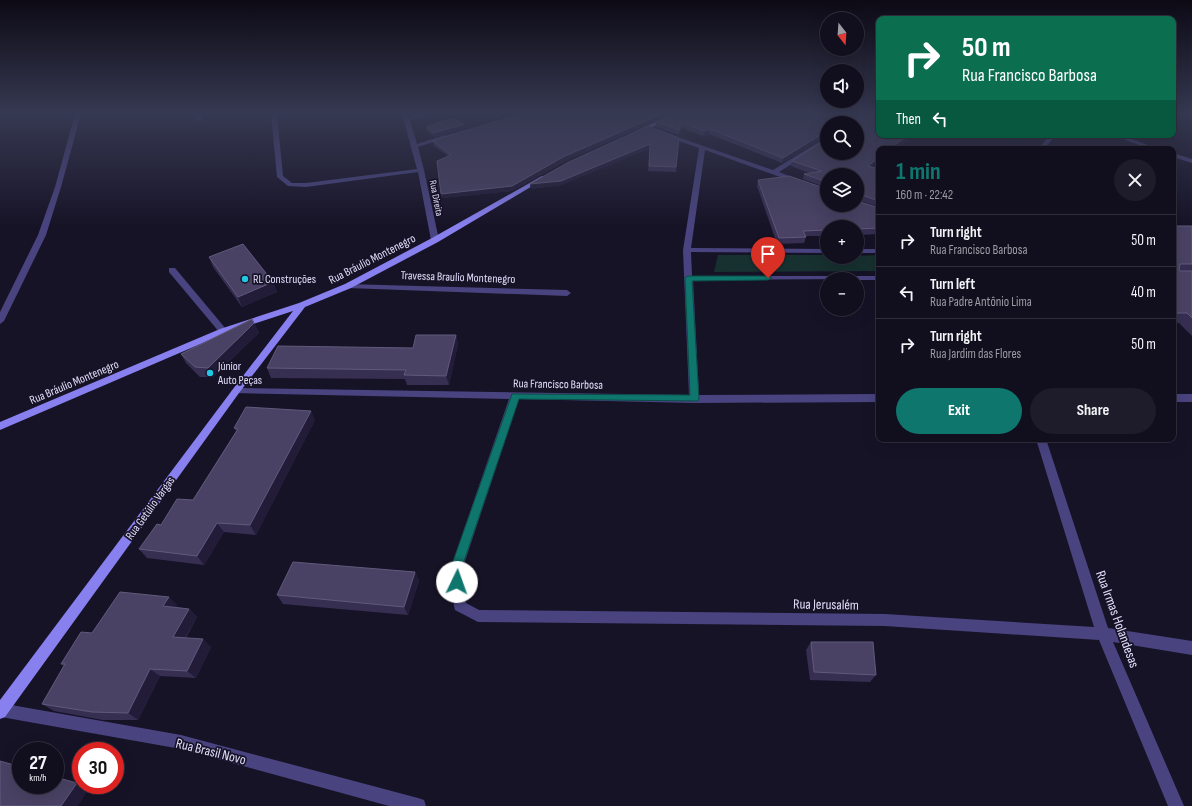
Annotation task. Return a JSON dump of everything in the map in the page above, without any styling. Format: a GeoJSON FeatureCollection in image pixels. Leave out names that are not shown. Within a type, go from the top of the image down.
{"type":"FeatureCollection","features":[{"type":"Feature","properties":{"kind":"street"},"geometry":{"type":"LineString","coordinates":[[0,321],[42,235],[68,152]]}},
{"type":"Feature","properties":{"kind":"street"},"geometry":{"type":"LineString","coordinates":[[278,152],[280,177],[290,185],[306,185],[421,170]]}},
{"type":"Feature","properties":{"kind":"street","name":"Rua Direita"},"geometry":{"type":"LineString","coordinates":[[416,152],[435,240]]}},
{"type":"Feature","properties":{"kind":"street"},"geometry":{"type":"LineString","coordinates":[[694,399],[687,250],[701,152]]}},
{"type":"Feature","properties":{"kind":"street"},"geometry":{"type":"LineString","coordinates":[[713,152],[775,172],[805,184]]}},
{"type":"Feature","properties":{"kind":"street"},"geometry":{"type":"LineString","coordinates":[[775,172],[807,152]]}},
{"type":"Feature","properties":{"kind":"street"},"geometry":{"type":"LineString","coordinates":[[1176,156],[1192,161]]}},
{"type":"Feature","properties":{"kind":"street","name":"Rua Bráulio Montenegro"},"geometry":{"type":"LineString","coordinates":[[0,426],[223,331],[302,305],[348,286],[435,240],[547,175]]}},
{"type":"Feature","properties":{"kind":"street"},"geometry":{"type":"LineString","coordinates":[[687,250],[820,251]]}},
{"type":"Feature","properties":{"kind":"street"},"geometry":{"type":"LineString","coordinates":[[864,251],[876,251]]}},
{"type":"Feature","properties":{"kind":"street"},"geometry":{"type":"LineString","coordinates":[[172,270],[223,331]]}},
{"type":"Feature","properties":{"kind":"street"},"geometry":{"type":"LineString","coordinates":[[688,278],[876,278]]}},
{"type":"Feature","properties":{"kind":"street","name":"Travessa Braulio Montenegro"},"geometry":{"type":"LineString","coordinates":[[348,286],[567,293]]}},
{"type":"Feature","properties":{"kind":"street","name":"Rua Getúlio Vargas"},"geometry":{"type":"LineString","coordinates":[[0,711],[236,391],[302,305]]}},
{"type":"Feature","properties":{"kind":"street","name":"Rua Francisco Barbosa"},"geometry":{"type":"LineString","coordinates":[[236,391],[694,399],[876,398]]}},
{"type":"Feature","properties":{"kind":"street","name":"Rua Jerusalém"},"geometry":{"type":"LineString","coordinates":[[515,396],[456,570],[460,606],[478,616],[885,620],[1103,634],[1192,648]]}},
{"type":"Feature","properties":{"kind":"street"},"geometry":{"type":"LineString","coordinates":[[1176,398],[1192,398]]}},
{"type":"Feature","properties":{"kind":"street","name":"Rua Irmas Holandesas"},"geometry":{"type":"LineString","coordinates":[[1042,442],[1103,634],[1176,806]]}},
{"type":"Feature","properties":{"kind":"street","name":"Rua Brasil Novo"},"geometry":{"type":"LineString","coordinates":[[0,711],[181,742],[418,806]]}},
{"type":"Feature","properties":{"kind":"green space"},"geometry":{"type":"Polygon","coordinates":[[[718,255],[820,255],[820,264],[864,264],[864,256],[876,255],[876,271],[714,272],[718,255]]]}},
{"type":"Feature","properties":{"kind":"building"},"geometry":{"type":"Polygon","coordinates":[[[447,152],[575,152],[512,186],[441,194],[437,161],[451,155],[447,152]]]}},
{"type":"Feature","properties":{"kind":"building"},"geometry":{"type":"Polygon","coordinates":[[[592,152],[632,152],[561,181],[530,184],[569,162],[592,152]]]}},
{"type":"Feature","properties":{"kind":"building"},"geometry":{"type":"Polygon","coordinates":[[[650,152],[678,152],[676,167],[649,166],[650,152]]]}},
{"type":"Feature","properties":{"kind":"building"},"geometry":{"type":"Polygon","coordinates":[[[767,152],[793,152],[783,158],[767,152]]]}},
{"type":"Feature","properties":{"kind":"building"},"geometry":{"type":"Polygon","coordinates":[[[807,152],[820,152],[820,160],[864,160],[864,152],[876,152],[876,160],[868,166],[876,168],[876,200],[864,196],[864,168],[820,168],[820,170],[792,161],[807,152]]]}},
{"type":"Feature","properties":{"kind":"building"},"geometry":{"type":"Polygon","coordinates":[[[820,171],[820,180],[804,174],[820,171]]]}},
{"type":"Feature","properties":{"kind":"building"},"geometry":{"type":"Polygon","coordinates":[[[789,176],[820,187],[820,212],[864,212],[864,203],[876,207],[876,228],[864,229],[864,220],[820,220],[820,230],[803,231],[806,237],[779,238],[758,180],[789,176]]]}},
{"type":"Feature","properties":{"kind":"building"},"geometry":{"type":"Polygon","coordinates":[[[1176,226],[1192,226],[1192,264],[1180,264],[1179,270],[1192,271],[1192,318],[1187,313],[1176,313],[1176,226]]]}},
{"type":"Feature","properties":{"kind":"building","name":"RL Construções"},"geometry":{"type":"Polygon","coordinates":[[[243,244],[273,282],[238,297],[209,257],[243,244]]]}},
{"type":"Feature","properties":{"kind":"building"},"geometry":{"type":"Polygon","coordinates":[[[252,319],[254,323],[208,368],[195,367],[181,354],[252,319]]]}},
{"type":"Feature","properties":{"kind":"building"},"geometry":{"type":"Polygon","coordinates":[[[416,335],[456,335],[446,376],[404,375],[406,370],[267,368],[278,346],[413,348],[416,335]]]}},
{"type":"Feature","properties":{"kind":"building"},"geometry":{"type":"Polygon","coordinates":[[[246,407],[311,411],[250,525],[217,523],[197,556],[139,549],[157,524],[161,525],[177,499],[193,500],[238,429],[234,428],[246,407]]]}},
{"type":"Feature","properties":{"kind":"building"},"geometry":{"type":"Polygon","coordinates":[[[293,562],[415,572],[404,607],[277,595],[293,562]]]}},
{"type":"Feature","properties":{"kind":"building"},"geometry":{"type":"Polygon","coordinates":[[[120,592],[169,597],[163,606],[189,609],[173,637],[203,639],[187,671],[150,669],[128,713],[92,712],[42,704],[65,664],[61,664],[81,632],[92,633],[120,592]]]}},
{"type":"Feature","properties":{"kind":"building"},"geometry":{"type":"Polygon","coordinates":[[[811,642],[873,642],[876,675],[814,672],[811,642]]]}},
{"type":"Feature","properties":{"kind":"building"},"geometry":{"type":"Polygon","coordinates":[[[0,761],[12,764],[12,794],[64,794],[64,779],[72,782],[72,790],[61,806],[0,806],[0,761]]]}},
{"type":"Feature","properties":{"kind":"place","name":"RL Construções"},"geometry":{"type":"Point","coordinates":[245,279]}},
{"type":"Feature","properties":{"kind":"place","name":"Júnior Auto Peças"},"geometry":{"type":"Point","coordinates":[210,373]}},
{"type":"Feature","properties":{"kind":"route"},"geometry":{"type":"LineString","coordinates":[[457,582],[456,570],[515,396],[694,399],[688,278],[768,278]]}}]}
